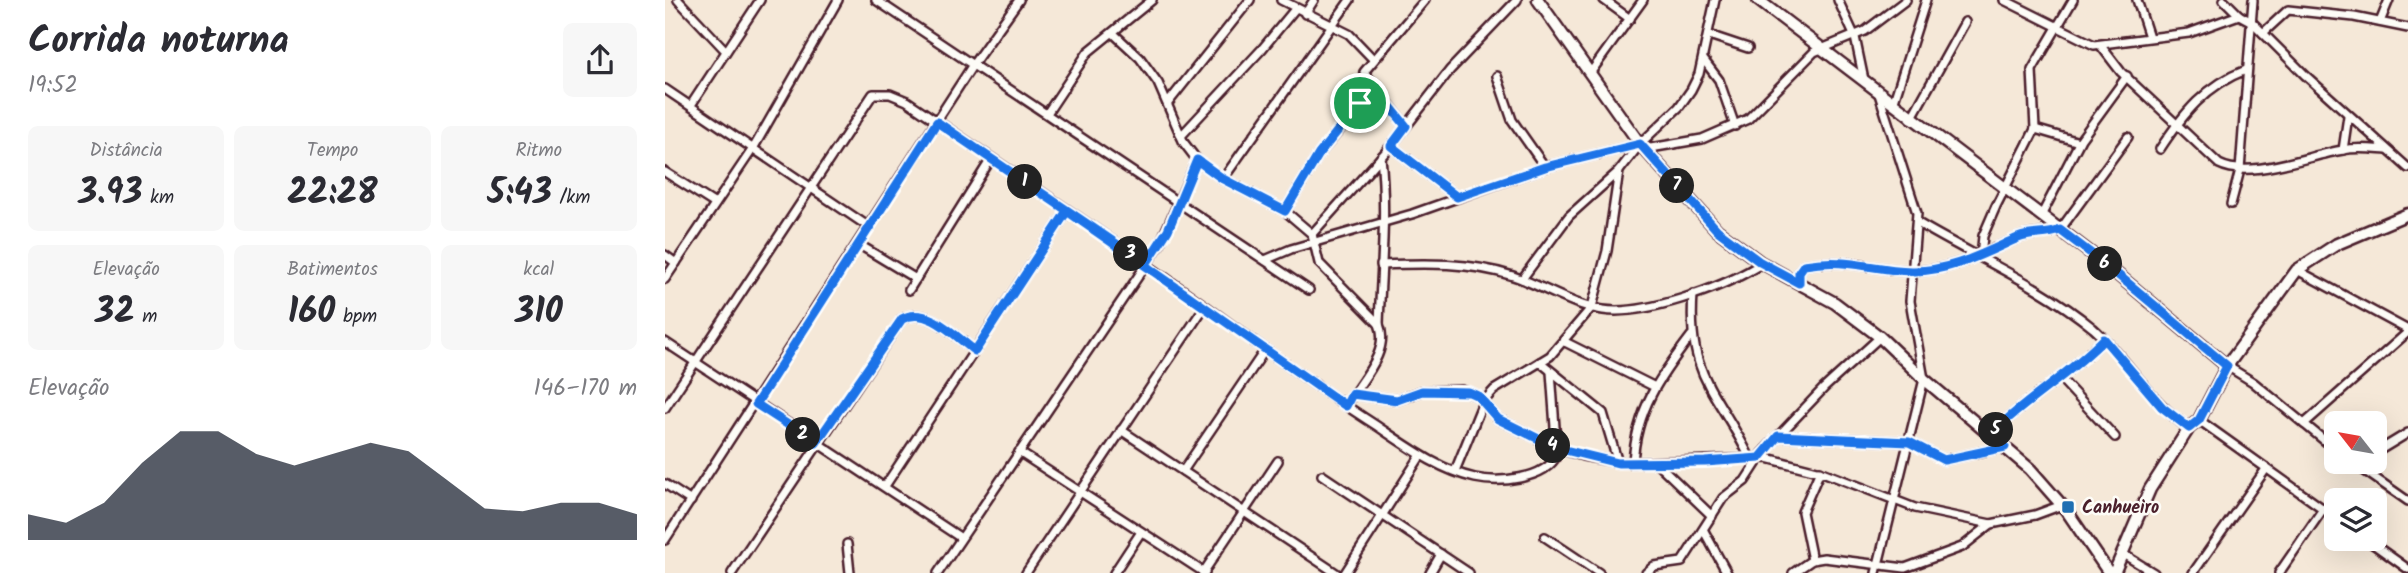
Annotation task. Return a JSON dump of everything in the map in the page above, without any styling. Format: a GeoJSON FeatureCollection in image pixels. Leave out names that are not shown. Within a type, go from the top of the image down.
{"type":"FeatureCollection","features":[{"type":"Feature","properties":{"kind":"street"},"geometry":{"type":"LineString","coordinates":[[678,0],[726,51]]}},
{"type":"Feature","properties":{"kind":"street"},"geometry":{"type":"LineString","coordinates":[[691,105],[760,0]]}},
{"type":"Feature","properties":{"kind":"street"},"geometry":{"type":"LineString","coordinates":[[665,279],[754,147],[838,0]]}},
{"type":"Feature","properties":{"kind":"street"},"geometry":{"type":"LineString","coordinates":[[877,0],[1048,112],[1309,290]]}},
{"type":"Feature","properties":{"kind":"street"},"geometry":{"type":"LineString","coordinates":[[665,540],[756,404],[974,63],[1018,0]]}},
{"type":"Feature","properties":{"kind":"street"},"geometry":{"type":"LineString","coordinates":[[1048,112],[1082,60],[1151,0]]}},
{"type":"Feature","properties":{"kind":"street"},"geometry":{"type":"LineString","coordinates":[[1168,103],[1250,0]]}},
{"type":"Feature","properties":{"kind":"street"},"geometry":{"type":"LineString","coordinates":[[1281,0],[1349,34],[1373,59]]}},
{"type":"Feature","properties":{"kind":"street"},"geometry":{"type":"LineString","coordinates":[[1305,14],[1314,0]]}},
{"type":"Feature","properties":{"kind":"street"},"geometry":{"type":"LineString","coordinates":[[1223,179],[1350,0]]}},
{"type":"Feature","properties":{"kind":"street"},"geometry":{"type":"LineString","coordinates":[[1406,126],[1364,72],[1425,0]]}},
{"type":"Feature","properties":{"kind":"street"},"geometry":{"type":"LineString","coordinates":[[1312,234],[1381,158],[1450,69],[1517,0]]}},
{"type":"Feature","properties":{"kind":"street"},"geometry":{"type":"LineString","coordinates":[[1538,0],[1643,147],[1717,230],[1760,262],[1835,303],[1880,337],[1924,379],[2030,468],[2062,505],[2112,573],[2123,554],[2150,489],[2189,428],[2199,420],[2227,366],[2297,270],[2337,244],[2408,214]]}},
{"type":"Feature","properties":{"kind":"street"},"geometry":{"type":"LineString","coordinates":[[1604,0],[1630,19]]}},
{"type":"Feature","properties":{"kind":"street"},"geometry":{"type":"LineString","coordinates":[[1591,72],[1643,0]]}},
{"type":"Feature","properties":{"kind":"street"},"geometry":{"type":"LineString","coordinates":[[1522,279],[1569,216],[1619,171],[1679,107],[1699,74],[1715,0]]}},
{"type":"Feature","properties":{"kind":"street"},"geometry":{"type":"LineString","coordinates":[[1758,0],[2105,264],[2227,366],[2253,382],[2324,440]]}},
{"type":"Feature","properties":{"kind":"street"},"geometry":{"type":"LineString","coordinates":[[1838,0],[1855,37],[1864,80]]}},
{"type":"Feature","properties":{"kind":"street"},"geometry":{"type":"LineString","coordinates":[[1265,260],[1545,167],[1643,147],[1702,139],[1735,126],[1748,119],[1822,47],[1855,37],[1906,0]]}},
{"type":"Feature","properties":{"kind":"street"},"geometry":{"type":"LineString","coordinates":[[1893,104],[1926,0]]}},
{"type":"Feature","properties":{"kind":"street"},"geometry":{"type":"LineString","coordinates":[[2004,0],[2022,4],[2085,43],[2101,46],[2200,30],[2239,15]]}},
{"type":"Feature","properties":{"kind":"street"},"geometry":{"type":"LineString","coordinates":[[1979,256],[1983,236],[2035,129],[2031,77],[2056,26],[2074,0]]}},
{"type":"Feature","properties":{"kind":"street"},"geometry":{"type":"LineString","coordinates":[[2137,0],[2149,37]]}},
{"type":"Feature","properties":{"kind":"street"},"geometry":{"type":"LineString","coordinates":[[2224,0],[2239,15],[2252,22],[2349,116],[2408,168]]}},
{"type":"Feature","properties":{"kind":"street"},"geometry":{"type":"LineString","coordinates":[[2231,204],[2240,170],[2253,0]]}},
{"type":"Feature","properties":{"kind":"street"},"geometry":{"type":"LineString","coordinates":[[2380,22],[2389,0]]}},
{"type":"Feature","properties":{"kind":"street"},"geometry":{"type":"LineString","coordinates":[[1181,136],[1262,49],[1295,9]]}},
{"type":"Feature","properties":{"kind":"street"},"geometry":{"type":"LineString","coordinates":[[2263,33],[2288,10],[2408,28]]}},
{"type":"Feature","properties":{"kind":"street"},"geometry":{"type":"LineString","coordinates":[[1911,119],[1965,22]]}},
{"type":"Feature","properties":{"kind":"street"},"geometry":{"type":"LineString","coordinates":[[1113,33],[1140,58],[1168,103],[1181,136],[1197,160],[1223,179],[1285,211],[1312,234],[1319,263],[1379,324]]}},
{"type":"Feature","properties":{"kind":"street"},"geometry":{"type":"LineString","coordinates":[[1709,35],[1748,48]]}},
{"type":"Feature","properties":{"kind":"street"},"geometry":{"type":"LineString","coordinates":[[2101,46],[2127,76],[2219,164],[2240,170],[2343,149],[2387,150]]}},
{"type":"Feature","properties":{"kind":"street"},"geometry":{"type":"LineString","coordinates":[[1703,59],[1719,80],[1735,126]]}},
{"type":"Feature","properties":{"kind":"street"},"geometry":{"type":"LineString","coordinates":[[2160,149],[2177,123],[2208,90],[2246,70]]}},
{"type":"Feature","properties":{"kind":"street"},"geometry":{"type":"LineString","coordinates":[[1497,76],[1512,120],[1545,167]]}},
{"type":"Feature","properties":{"kind":"street"},"geometry":{"type":"LineString","coordinates":[[2041,216],[2079,142],[2127,76]]}},
{"type":"Feature","properties":{"kind":"street"},"geometry":{"type":"LineString","coordinates":[[1285,211],[1319,154],[1375,88]]}},
{"type":"Feature","properties":{"kind":"street"},"geometry":{"type":"LineString","coordinates":[[665,89],[811,185],[869,227]]}},
{"type":"Feature","properties":{"kind":"street"},"geometry":{"type":"LineString","coordinates":[[665,408],[873,94],[890,94],[907,101],[1146,264],[1346,406],[1421,455],[1455,471],[1475,478],[1511,479],[1548,466],[1554,461],[1557,448],[1551,372]]}},
{"type":"Feature","properties":{"kind":"street"},"geometry":{"type":"LineString","coordinates":[[1877,569],[1909,442],[1913,413],[1924,379],[1910,302],[1911,271],[1918,223],[1915,205],[1879,94]]}},
{"type":"Feature","properties":{"kind":"street"},"geometry":{"type":"LineString","coordinates":[[2343,149],[2349,116]]}},
{"type":"Feature","properties":{"kind":"street"},"geometry":{"type":"LineString","coordinates":[[2035,129],[2079,142]]}},
{"type":"Feature","properties":{"kind":"street"},"geometry":{"type":"LineString","coordinates":[[1799,283],[1801,267],[1814,263],[1843,260],[1911,271],[1934,270],[1979,256],[2025,236],[2060,230],[2128,137]]}},
{"type":"Feature","properties":{"kind":"street"},"geometry":{"type":"LineString","coordinates":[[1391,146],[1457,197]]}},
{"type":"Feature","properties":{"kind":"street"},"geometry":{"type":"LineString","coordinates":[[1346,406],[1382,344],[1379,324],[1383,223],[1386,212],[1381,158]]}},
{"type":"Feature","properties":{"kind":"street"},"geometry":{"type":"LineString","coordinates":[[909,290],[991,159]]}},
{"type":"Feature","properties":{"kind":"street"},"geometry":{"type":"LineString","coordinates":[[938,573],[1168,230],[1197,160]]}},
{"type":"Feature","properties":{"kind":"street"},"geometry":{"type":"LineString","coordinates":[[1455,471],[1483,402],[1494,390],[1540,362],[1565,342],[1592,307],[1607,251],[1619,171]]}},
{"type":"Feature","properties":{"kind":"street"},"geometry":{"type":"LineString","coordinates":[[665,172],[715,204]]}},
{"type":"Feature","properties":{"kind":"street"},"geometry":{"type":"LineString","coordinates":[[884,486],[1067,211]]}},
{"type":"Feature","properties":{"kind":"street"},"geometry":{"type":"LineString","coordinates":[[1918,223],[2073,313],[2104,339],[2162,407],[2189,428]]}},
{"type":"Feature","properties":{"kind":"street"},"geometry":{"type":"LineString","coordinates":[[858,244],[916,279]]}},
{"type":"Feature","properties":{"kind":"street"},"geometry":{"type":"LineString","coordinates":[[665,255],[676,263]]}},
{"type":"Feature","properties":{"kind":"street"},"geometry":{"type":"LineString","coordinates":[[1381,265],[1459,264],[1522,279],[1592,307],[1621,311],[1693,294],[1741,276],[1760,262]]}},
{"type":"Feature","properties":{"kind":"street"},"geometry":{"type":"LineString","coordinates":[[2297,270],[2408,331],[2304,424]]}},
{"type":"Feature","properties":{"kind":"street"},"geometry":{"type":"LineString","coordinates":[[1693,294],[1691,336],[1706,384],[1750,458]]}},
{"type":"Feature","properties":{"kind":"street"},"geometry":{"type":"LineString","coordinates":[[1026,573],[1205,306]]}},
{"type":"Feature","properties":{"kind":"street"},"geometry":{"type":"LineString","coordinates":[[732,573],[816,443],[902,319],[912,313],[924,315],[975,351]]}},
{"type":"Feature","properties":{"kind":"street"},"geometry":{"type":"LineString","coordinates":[[1633,463],[1636,426],[1655,387],[1691,336]]}},
{"type":"Feature","properties":{"kind":"street"},"geometry":{"type":"LineString","coordinates":[[1646,573],[1654,566],[1682,562],[1723,498],[1745,481],[1778,436],[1824,388],[1880,337]]}},
{"type":"Feature","properties":{"kind":"street"},"geometry":{"type":"LineString","coordinates":[[1990,435],[2023,404],[2061,379],[2104,339]]}},
{"type":"Feature","properties":{"kind":"street"},"geometry":{"type":"LineString","coordinates":[[665,342],[961,538]]}},
{"type":"Feature","properties":{"kind":"street"},"geometry":{"type":"LineString","coordinates":[[1565,342],[1655,387]]}},
{"type":"Feature","properties":{"kind":"street"},"geometry":{"type":"LineString","coordinates":[[1183,471],[1265,350]]}},
{"type":"Feature","properties":{"kind":"street"},"geometry":{"type":"LineString","coordinates":[[1540,362],[1602,413],[1618,463]]}},
{"type":"Feature","properties":{"kind":"street"},"geometry":{"type":"LineString","coordinates":[[2061,379],[2115,437]]}},
{"type":"Feature","properties":{"kind":"street"},"geometry":{"type":"LineString","coordinates":[[1352,394],[1397,400],[1422,391],[1462,390],[1483,402],[1498,419],[1557,448],[1618,463],[1760,458],[1820,471],[1893,501],[1939,515],[1991,524],[2035,515],[2062,505]]}},
{"type":"Feature","properties":{"kind":"street"},"geometry":{"type":"LineString","coordinates":[[2199,420],[2252,455],[2266,469],[2323,509],[2281,571],[2290,573]]}},
{"type":"Feature","properties":{"kind":"street"},"geometry":{"type":"LineString","coordinates":[[1121,430],[1336,573]]}},
{"type":"Feature","properties":{"kind":"street"},"geometry":{"type":"LineString","coordinates":[[2387,446],[2408,433]]}},
{"type":"Feature","properties":{"kind":"street"},"geometry":{"type":"LineString","coordinates":[[1778,436],[1909,442],[1944,460],[2005,447]]}},
{"type":"Feature","properties":{"kind":"street"},"geometry":{"type":"LineString","coordinates":[[1019,452],[1203,573],[1278,461]]}},
{"type":"Feature","properties":{"kind":"street"},"geometry":{"type":"LineString","coordinates":[[1345,573],[1421,455]]}},
{"type":"Feature","properties":{"kind":"street"},"geometry":{"type":"LineString","coordinates":[[1657,463],[1712,516]]}},
{"type":"Feature","properties":{"kind":"street"},"geometry":{"type":"LineString","coordinates":[[2193,573],[2266,469]]}},
{"type":"Feature","properties":{"kind":"street"},"geometry":{"type":"LineString","coordinates":[[1812,560],[1802,512],[1820,471]]}},
{"type":"Feature","properties":{"kind":"street"},"geometry":{"type":"LineString","coordinates":[[2371,474],[2408,501]]}},
{"type":"Feature","properties":{"kind":"street"},"geometry":{"type":"LineString","coordinates":[[1322,475],[1469,573]]}},
{"type":"Feature","properties":{"kind":"street"},"geometry":{"type":"LineString","coordinates":[[665,484],[691,501]]}},
{"type":"Feature","properties":{"kind":"street"},"geometry":{"type":"LineString","coordinates":[[1793,573],[1812,560],[1838,559],[1877,569],[1905,568],[1962,547],[1991,524]]}},
{"type":"Feature","properties":{"kind":"street"},"geometry":{"type":"LineString","coordinates":[[1704,531],[1727,573]]}},
{"type":"Feature","properties":{"kind":"street"},"geometry":{"type":"LineString","coordinates":[[1114,573],[1141,532]]}},
{"type":"Feature","properties":{"kind":"street"},"geometry":{"type":"LineString","coordinates":[[1545,537],[1599,573]]}},
{"type":"Feature","properties":{"kind":"street"},"geometry":{"type":"LineString","coordinates":[[847,544],[850,573]]}},
{"type":"Feature","properties":{"kind":"street"},"geometry":{"type":"LineString","coordinates":[[2383,551],[2408,569]]}},
{"type":"Feature","properties":{"kind":"street"},"geometry":{"type":"LineString","coordinates":[[1430,573],[1441,554]]}},
{"type":"Feature","properties":{"kind":"street"},"geometry":{"type":"LineString","coordinates":[[2123,554],[2154,573]]}},
{"type":"Feature","properties":{"kind":"street"},"geometry":{"type":"LineString","coordinates":[[1905,568],[1916,573]]}},
{"type":"Feature","properties":{"kind":"place","name":"Canhueiro"},"geometry":{"type":"Point","coordinates":[2068,507]}},
{"type":"Feature","properties":{"kind":"route"},"geometry":{"type":"LineString","coordinates":[[1375,88],[1406,126],[1391,146],[1457,197],[1545,167],[1640,144],[1717,230],[1760,262],[1799,283],[1799,272],[1804,265],[1843,260],[1898,270],[1934,270],[1981,256],[2018,238],[2060,230],[2227,366],[2199,420],[2189,428],[2162,407],[2104,339],[2074,369],[2042,389],[1990,435],[2005,447],[1944,460],[1909,442],[1778,436],[1760,458],[1622,463],[1557,448],[1498,419],[1478,396],[1462,390],[1422,391],[1397,400],[1352,394],[1346,406],[1067,211],[975,351],[924,315],[912,313],[902,319],[816,443],[756,404],[937,122],[1146,264],[1168,230],[1197,160],[1223,179],[1285,211],[1319,154],[1360,103],[1375,88]]}}]}
